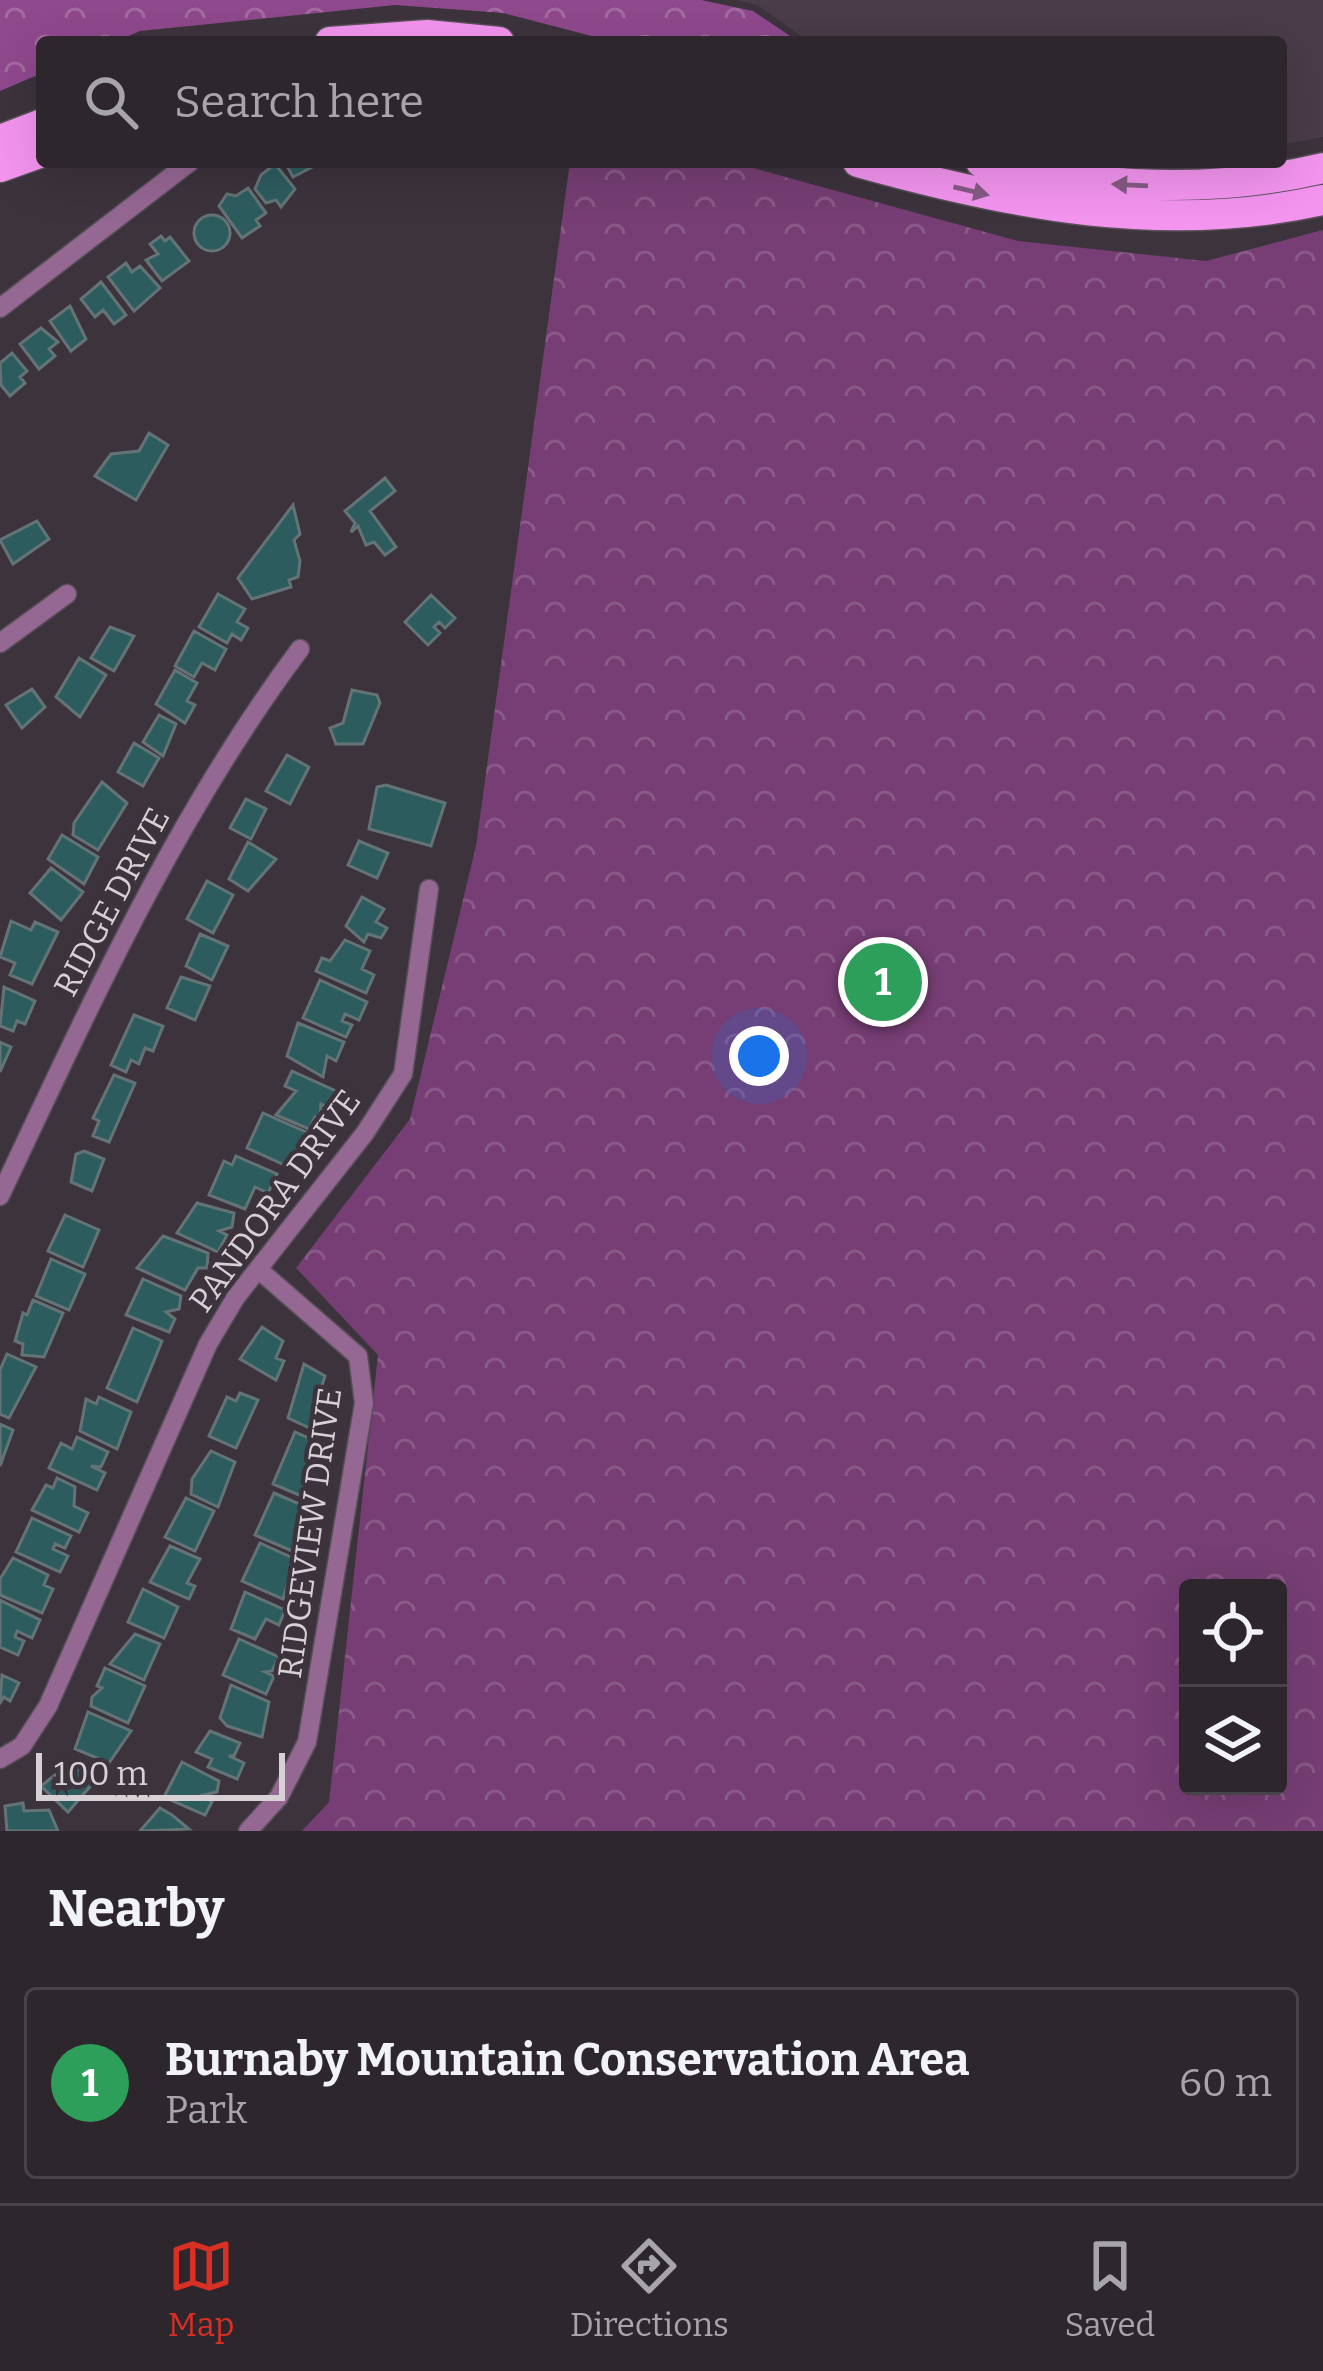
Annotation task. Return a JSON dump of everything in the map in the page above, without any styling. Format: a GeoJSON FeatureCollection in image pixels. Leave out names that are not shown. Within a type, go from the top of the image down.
{"type":"FeatureCollection","features":[{"type":"Feature","properties":{"kind":"main road"},"geometry":{"type":"LineString","coordinates":[[0,140],[36,126]]}},
{"type":"Feature","properties":{"kind":"main road"},"geometry":{"type":"LineString","coordinates":[[0,167],[36,154]]}},
{"type":"Feature","properties":{"kind":"main road"},"geometry":{"type":"LineString","coordinates":[[882,168],[1017,202],[1088,213],[1228,214],[1323,200]]}},
{"type":"Feature","properties":{"kind":"main road"},"geometry":{"type":"LineString","coordinates":[[1015,168],[1093,182],[1156,186],[1223,184],[1323,168]]}},
{"type":"Feature","properties":{"kind":"street"},"geometry":{"type":"LineString","coordinates":[[0,308],[182,168]]}},
{"type":"Feature","properties":{"kind":"street"},"geometry":{"type":"LineString","coordinates":[[0,643],[67,594]]}},
{"type":"Feature","properties":{"kind":"street","name":"RIDGE DRIVE"},"geometry":{"type":"LineString","coordinates":[[0,1196],[125,932],[250,716],[300,649]]}},
{"type":"Feature","properties":{"kind":"street","name":"PANDORA DRIVE"},"geometry":{"type":"LineString","coordinates":[[0,1759],[34,1732],[208,1344],[403,1074],[429,889]]}},
{"type":"Feature","properties":{"kind":"street","name":"RIDGEVIEW DRIVE"},"geometry":{"type":"LineString","coordinates":[[248,1831],[279,1797],[307,1742],[364,1403],[358,1356],[259,1270]]}},
{"type":"Feature","properties":{"kind":"shaded area"},"geometry":{"type":"Polygon","coordinates":[[[737,0],[1323,0],[1323,137],[1287,144],[1287,36],[801,36],[757,5],[737,0]]]}},
{"type":"Feature","properties":{"kind":"green space"},"geometry":{"type":"Polygon","coordinates":[[[0,0],[701,0],[753,11],[790,36],[592,36],[503,13],[395,5],[140,31],[129,36],[36,36],[36,76],[0,91],[0,0]]]}},
{"type":"Feature","properties":{"kind":"green space"},"geometry":{"type":"Polygon","coordinates":[[[569,168],[753,168],[1018,241],[1206,261],[1323,230],[1323,1831],[302,1831],[329,1802],[378,1355],[296,1268],[410,1119],[476,846],[569,168]]]}},
{"type":"Feature","properties":{"kind":"building"},"geometry":{"type":"Polygon","coordinates":[[[278,168],[295,189],[281,207],[276,200],[266,203],[255,189],[261,175],[278,168]]]}},
{"type":"Feature","properties":{"kind":"building"},"geometry":{"type":"Polygon","coordinates":[[[288,168],[310,168],[293,177],[288,168]]]}},
{"type":"Feature","properties":{"kind":"building"},"geometry":{"type":"Polygon","coordinates":[[[248,188],[266,213],[256,220],[260,226],[242,238],[219,206],[227,194],[236,196],[248,188]]]}},
{"type":"Feature","properties":{"kind":"building"},"geometry":{"type":"Polygon","coordinates":[[[212,215],[225,220],[230,233],[225,246],[212,251],[199,246],[194,233],[199,220],[212,215]]]}},
{"type":"Feature","properties":{"kind":"building"},"geometry":{"type":"Polygon","coordinates":[[[161,236],[165,241],[170,237],[189,261],[162,281],[146,260],[158,254],[150,244],[161,236]]]}},
{"type":"Feature","properties":{"kind":"building"},"geometry":{"type":"Polygon","coordinates":[[[126,263],[132,272],[140,266],[160,288],[134,311],[108,277],[126,263]]]}},
{"type":"Feature","properties":{"kind":"building"},"geometry":{"type":"Polygon","coordinates":[[[101,282],[126,315],[114,324],[103,310],[95,317],[81,299],[101,282]]]}},
{"type":"Feature","properties":{"kind":"building"},"geometry":{"type":"Polygon","coordinates":[[[70,306],[86,339],[71,351],[50,321],[70,306]]]}},
{"type":"Feature","properties":{"kind":"building"},"geometry":{"type":"Polygon","coordinates":[[[41,328],[58,342],[49,349],[55,356],[39,369],[20,344],[41,328]]]}},
{"type":"Feature","properties":{"kind":"building"},"geometry":{"type":"Polygon","coordinates":[[[12,353],[27,371],[20,377],[25,383],[10,396],[1,385],[0,363],[12,353]]]}},
{"type":"Feature","properties":{"kind":"building"},"geometry":{"type":"Polygon","coordinates":[[[149,433],[168,445],[136,500],[95,476],[111,454],[139,451],[149,433]]]}},
{"type":"Feature","properties":{"kind":"building"},"geometry":{"type":"Polygon","coordinates":[[[385,478],[395,491],[370,511],[396,547],[385,555],[374,542],[366,545],[358,526],[351,532],[355,523],[345,511],[385,478]]]}},
{"type":"Feature","properties":{"kind":"building"},"geometry":{"type":"Polygon","coordinates":[[[293,505],[300,534],[294,540],[300,561],[298,577],[289,580],[291,587],[252,599],[238,578],[293,505]]]}},
{"type":"Feature","properties":{"kind":"building"},"geometry":{"type":"Polygon","coordinates":[[[37,521],[49,539],[13,564],[0,540],[37,521]]]}},
{"type":"Feature","properties":{"kind":"building"},"geometry":{"type":"Polygon","coordinates":[[[218,594],[245,609],[237,622],[248,628],[241,640],[232,634],[227,643],[199,627],[218,594]]]}},
{"type":"Feature","properties":{"kind":"building"},"geometry":{"type":"Polygon","coordinates":[[[431,595],[455,618],[445,628],[439,622],[434,627],[440,633],[428,645],[405,622],[431,595]]]}},
{"type":"Feature","properties":{"kind":"building"},"geometry":{"type":"Polygon","coordinates":[[[110,627],[134,636],[114,671],[91,658],[110,627]]]}},
{"type":"Feature","properties":{"kind":"building"},"geometry":{"type":"Polygon","coordinates":[[[194,631],[226,649],[215,670],[202,663],[194,677],[175,666],[194,631]]]}},
{"type":"Feature","properties":{"kind":"building"},"geometry":{"type":"Polygon","coordinates":[[[79,658],[106,675],[80,717],[56,697],[79,658]]]}},
{"type":"Feature","properties":{"kind":"building"},"geometry":{"type":"Polygon","coordinates":[[[175,670],[197,683],[187,701],[195,705],[185,723],[156,704],[175,670]]]}},
{"type":"Feature","properties":{"kind":"building"},"geometry":{"type":"Polygon","coordinates":[[[32,689],[45,707],[22,728],[6,705],[32,689]]]}},
{"type":"Feature","properties":{"kind":"building"},"geometry":{"type":"Polygon","coordinates":[[[352,690],[377,695],[380,703],[363,744],[336,744],[330,728],[343,723],[352,690]]]}},
{"type":"Feature","properties":{"kind":"building"},"geometry":{"type":"Polygon","coordinates":[[[159,715],[176,724],[163,756],[143,742],[159,715]]]}},
{"type":"Feature","properties":{"kind":"building"},"geometry":{"type":"Polygon","coordinates":[[[134,743],[159,758],[143,786],[118,772],[134,743]]]}},
{"type":"Feature","properties":{"kind":"building"},"geometry":{"type":"Polygon","coordinates":[[[287,755],[309,767],[290,804],[266,791],[287,755]]]}},
{"type":"Feature","properties":{"kind":"building"},"geometry":{"type":"Polygon","coordinates":[[[102,782],[127,803],[98,850],[73,835],[74,823],[102,782]]]}},
{"type":"Feature","properties":{"kind":"building"},"geometry":{"type":"Polygon","coordinates":[[[386,785],[445,803],[431,846],[369,829],[377,787],[386,785]]]}},
{"type":"Feature","properties":{"kind":"building"},"geometry":{"type":"Polygon","coordinates":[[[246,799],[266,809],[251,839],[230,828],[246,799]]]}},
{"type":"Feature","properties":{"kind":"building"},"geometry":{"type":"Polygon","coordinates":[[[62,835],[98,857],[84,884],[48,859],[62,835]]]}},
{"type":"Feature","properties":{"kind":"building"},"geometry":{"type":"Polygon","coordinates":[[[359,841],[388,853],[377,878],[348,865],[359,841]]]}},
{"type":"Feature","properties":{"kind":"building"},"geometry":{"type":"Polygon","coordinates":[[[248,842],[276,859],[248,891],[229,879],[248,842]]]}},
{"type":"Feature","properties":{"kind":"building"},"geometry":{"type":"Polygon","coordinates":[[[51,868],[83,892],[61,920],[30,893],[51,868]]]}},
{"type":"Feature","properties":{"kind":"building"},"geometry":{"type":"Polygon","coordinates":[[[207,881],[233,895],[213,933],[187,919],[207,881]]]}},
{"type":"Feature","properties":{"kind":"building"},"geometry":{"type":"Polygon","coordinates":[[[362,897],[384,909],[376,922],[387,928],[381,938],[368,934],[364,942],[346,926],[362,897]]]}},
{"type":"Feature","properties":{"kind":"building"},"geometry":{"type":"Polygon","coordinates":[[[11,921],[31,930],[35,922],[58,932],[32,984],[10,975],[15,963],[0,957],[11,921]]]}},
{"type":"Feature","properties":{"kind":"building"},"geometry":{"type":"Polygon","coordinates":[[[200,934],[228,946],[212,980],[186,966],[200,934]]]}},
{"type":"Feature","properties":{"kind":"building"},"geometry":{"type":"Polygon","coordinates":[[[345,940],[370,951],[362,969],[374,975],[366,993],[316,971],[322,958],[330,961],[345,940]]]}},
{"type":"Feature","properties":{"kind":"building"},"geometry":{"type":"Polygon","coordinates":[[[181,977],[210,986],[195,1020],[167,1008],[181,977]]]}},
{"type":"Feature","properties":{"kind":"building"},"geometry":{"type":"Polygon","coordinates":[[[320,980],[367,1002],[359,1020],[345,1014],[342,1021],[352,1025],[346,1037],[303,1018],[320,980]]]}},
{"type":"Feature","properties":{"kind":"building"},"geometry":{"type":"Polygon","coordinates":[[[4,987],[35,1001],[25,1024],[17,1021],[13,1031],[0,1026],[4,987]]]}},
{"type":"Feature","properties":{"kind":"building"},"geometry":{"type":"Polygon","coordinates":[[[134,1015],[163,1026],[153,1051],[145,1048],[139,1064],[131,1060],[126,1072],[111,1065],[134,1015]]]}},
{"type":"Feature","properties":{"kind":"building"},"geometry":{"type":"Polygon","coordinates":[[[298,1023],[344,1042],[336,1061],[327,1056],[323,1077],[287,1056],[298,1023]]]}},
{"type":"Feature","properties":{"kind":"building"},"geometry":{"type":"Polygon","coordinates":[[[0,1042],[11,1047],[0,1072],[0,1042]]]}},
{"type":"Feature","properties":{"kind":"building"},"geometry":{"type":"Polygon","coordinates":[[[292,1071],[336,1091],[329,1108],[321,1104],[320,1119],[315,1117],[309,1129],[276,1115],[296,1091],[285,1086],[292,1071]]]}},
{"type":"Feature","properties":{"kind":"building"},"geometry":{"type":"Polygon","coordinates":[[[114,1075],[135,1083],[109,1142],[93,1136],[99,1121],[93,1118],[114,1075]]]}},
{"type":"Feature","properties":{"kind":"building"},"geometry":{"type":"Polygon","coordinates":[[[263,1113],[306,1132],[289,1167],[247,1148],[263,1113]]]}},
{"type":"Feature","properties":{"kind":"building"},"geometry":{"type":"Polygon","coordinates":[[[84,1151],[104,1159],[92,1191],[71,1182],[76,1154],[84,1151]]]}},
{"type":"Feature","properties":{"kind":"building"},"geometry":{"type":"Polygon","coordinates":[[[236,1156],[277,1174],[268,1193],[255,1187],[245,1209],[209,1195],[224,1161],[232,1165],[236,1156]]]}},
{"type":"Feature","properties":{"kind":"building"},"geometry":{"type":"Polygon","coordinates":[[[197,1203],[234,1213],[232,1227],[219,1231],[227,1235],[218,1252],[177,1233],[197,1203]]]}},
{"type":"Feature","properties":{"kind":"building"},"geometry":{"type":"Polygon","coordinates":[[[65,1215],[99,1230],[83,1267],[48,1251],[65,1215]]]}},
{"type":"Feature","properties":{"kind":"building"},"geometry":{"type":"Polygon","coordinates":[[[163,1236],[208,1253],[207,1268],[198,1268],[185,1290],[137,1268],[163,1236]]]}},
{"type":"Feature","properties":{"kind":"building"},"geometry":{"type":"Polygon","coordinates":[[[51,1259],[85,1274],[69,1310],[36,1296],[51,1259]]]}},
{"type":"Feature","properties":{"kind":"building"},"geometry":{"type":"Polygon","coordinates":[[[143,1279],[181,1296],[179,1309],[166,1312],[175,1319],[169,1332],[126,1315],[143,1279]]]}},
{"type":"Feature","properties":{"kind":"building"},"geometry":{"type":"Polygon","coordinates":[[[33,1300],[63,1313],[44,1357],[22,1355],[23,1344],[15,1341],[23,1313],[27,1315],[33,1300]]]}},
{"type":"Feature","properties":{"kind":"building"},"geometry":{"type":"Polygon","coordinates":[[[262,1327],[283,1341],[276,1358],[284,1361],[276,1380],[240,1359],[262,1327]]]}},
{"type":"Feature","properties":{"kind":"building"},"geometry":{"type":"Polygon","coordinates":[[[133,1328],[162,1341],[137,1402],[107,1388],[133,1328]]]}},
{"type":"Feature","properties":{"kind":"building"},"geometry":{"type":"Polygon","coordinates":[[[7,1354],[36,1367],[9,1418],[0,1414],[0,1370],[7,1354]]]}},
{"type":"Feature","properties":{"kind":"building"},"geometry":{"type":"Polygon","coordinates":[[[304,1364],[325,1376],[321,1389],[326,1397],[316,1431],[288,1418],[304,1364]]]}},
{"type":"Feature","properties":{"kind":"building"},"geometry":{"type":"Polygon","coordinates":[[[240,1393],[258,1400],[236,1448],[209,1436],[227,1397],[236,1401],[240,1393]]]}},
{"type":"Feature","properties":{"kind":"building"},"geometry":{"type":"Polygon","coordinates":[[[99,1397],[131,1412],[117,1449],[80,1431],[86,1399],[96,1404],[99,1397]]]}},
{"type":"Feature","properties":{"kind":"building"},"geometry":{"type":"Polygon","coordinates":[[[0,1424],[13,1430],[0,1466],[0,1424]]]}},
{"type":"Feature","properties":{"kind":"building"},"geometry":{"type":"Polygon","coordinates":[[[295,1432],[313,1440],[301,1496],[273,1484],[295,1432]]]}},
{"type":"Feature","properties":{"kind":"building"},"geometry":{"type":"Polygon","coordinates":[[[77,1437],[108,1452],[101,1467],[91,1466],[105,1473],[97,1490],[49,1468],[61,1443],[72,1449],[77,1437]]]}},
{"type":"Feature","properties":{"kind":"building"},"geometry":{"type":"Polygon","coordinates":[[[211,1451],[235,1462],[218,1507],[191,1494],[192,1479],[211,1451]]]}},
{"type":"Feature","properties":{"kind":"building"},"geometry":{"type":"Polygon","coordinates":[[[57,1478],[75,1487],[74,1506],[88,1513],[79,1532],[32,1510],[46,1485],[53,1488],[57,1478]]]}},
{"type":"Feature","properties":{"kind":"building"},"geometry":{"type":"Polygon","coordinates":[[[274,1493],[304,1506],[298,1520],[304,1523],[292,1551],[255,1535],[274,1493]]]}},
{"type":"Feature","properties":{"kind":"building"},"geometry":{"type":"Polygon","coordinates":[[[186,1498],[214,1511],[195,1551],[165,1537],[186,1498]]]}},
{"type":"Feature","properties":{"kind":"building"},"geometry":{"type":"Polygon","coordinates":[[[32,1518],[71,1536],[65,1548],[55,1544],[53,1549],[68,1556],[60,1572],[16,1552],[32,1518]]]}},
{"type":"Feature","properties":{"kind":"building"},"geometry":{"type":"Polygon","coordinates":[[[260,1543],[295,1559],[283,1599],[242,1581],[260,1543]]]}},
{"type":"Feature","properties":{"kind":"building"},"geometry":{"type":"Polygon","coordinates":[[[170,1546],[200,1559],[187,1583],[195,1586],[189,1599],[150,1582],[170,1546]]]}},
{"type":"Feature","properties":{"kind":"building"},"geometry":{"type":"Polygon","coordinates":[[[13,1558],[48,1575],[44,1585],[53,1589],[42,1613],[0,1595],[0,1579],[13,1558]]]}},
{"type":"Feature","properties":{"kind":"building"},"geometry":{"type":"Polygon","coordinates":[[[143,1589],[178,1607],[164,1638],[128,1622],[143,1589]]]}},
{"type":"Feature","properties":{"kind":"building"},"geometry":{"type":"Polygon","coordinates":[[[245,1592],[285,1610],[279,1625],[266,1619],[255,1639],[231,1629],[245,1592]]]}},
{"type":"Feature","properties":{"kind":"building"},"geometry":{"type":"Polygon","coordinates":[[[0,1600],[40,1620],[32,1638],[17,1631],[15,1637],[24,1641],[18,1655],[0,1647],[0,1600]]]}},
{"type":"Feature","properties":{"kind":"building"},"geometry":{"type":"Polygon","coordinates":[[[135,1634],[160,1644],[144,1680],[110,1664],[135,1634]]]}},
{"type":"Feature","properties":{"kind":"building"},"geometry":{"type":"Polygon","coordinates":[[[239,1639],[279,1657],[272,1671],[265,1672],[274,1676],[266,1694],[223,1675],[239,1639]]]}},
{"type":"Feature","properties":{"kind":"building"},"geometry":{"type":"Polygon","coordinates":[[[105,1668],[145,1686],[128,1723],[91,1706],[92,1697],[102,1688],[97,1686],[105,1668]]]}},
{"type":"Feature","properties":{"kind":"building"},"geometry":{"type":"Polygon","coordinates":[[[2,1675],[19,1683],[10,1701],[4,1697],[0,1703],[2,1675]]]}},
{"type":"Feature","properties":{"kind":"building"},"geometry":{"type":"Polygon","coordinates":[[[231,1685],[269,1702],[262,1737],[227,1726],[220,1718],[231,1685]]]}},
{"type":"Feature","properties":{"kind":"building"},"geometry":{"type":"Polygon","coordinates":[[[88,1712],[131,1731],[109,1763],[75,1749],[88,1712]]]}},
{"type":"Feature","properties":{"kind":"building"},"geometry":{"type":"Polygon","coordinates":[[[210,1731],[240,1743],[234,1756],[229,1756],[244,1763],[237,1779],[208,1767],[212,1759],[196,1752],[210,1731]]]}},
{"type":"Feature","properties":{"kind":"building"},"geometry":{"type":"Polygon","coordinates":[[[182,1762],[219,1781],[217,1792],[203,1795],[212,1802],[205,1815],[164,1797],[182,1762]]]}},
{"type":"Feature","properties":{"kind":"building"},"geometry":{"type":"Polygon","coordinates":[[[70,1763],[95,1781],[68,1812],[41,1786],[70,1763]]]}},
{"type":"Feature","properties":{"kind":"building"},"geometry":{"type":"Polygon","coordinates":[[[23,1803],[24,1811],[49,1810],[58,1831],[7,1831],[5,1806],[23,1803]]]}},
{"type":"Feature","properties":{"kind":"building"},"geometry":{"type":"Polygon","coordinates":[[[160,1808],[172,1815],[189,1829],[140,1831],[160,1808]]]}},
{"type":"Feature","properties":{"kind":"place","name":"Burnaby Mountain Conservation Area"},"geometry":{"type":"Point","coordinates":[883,982]}}]}
